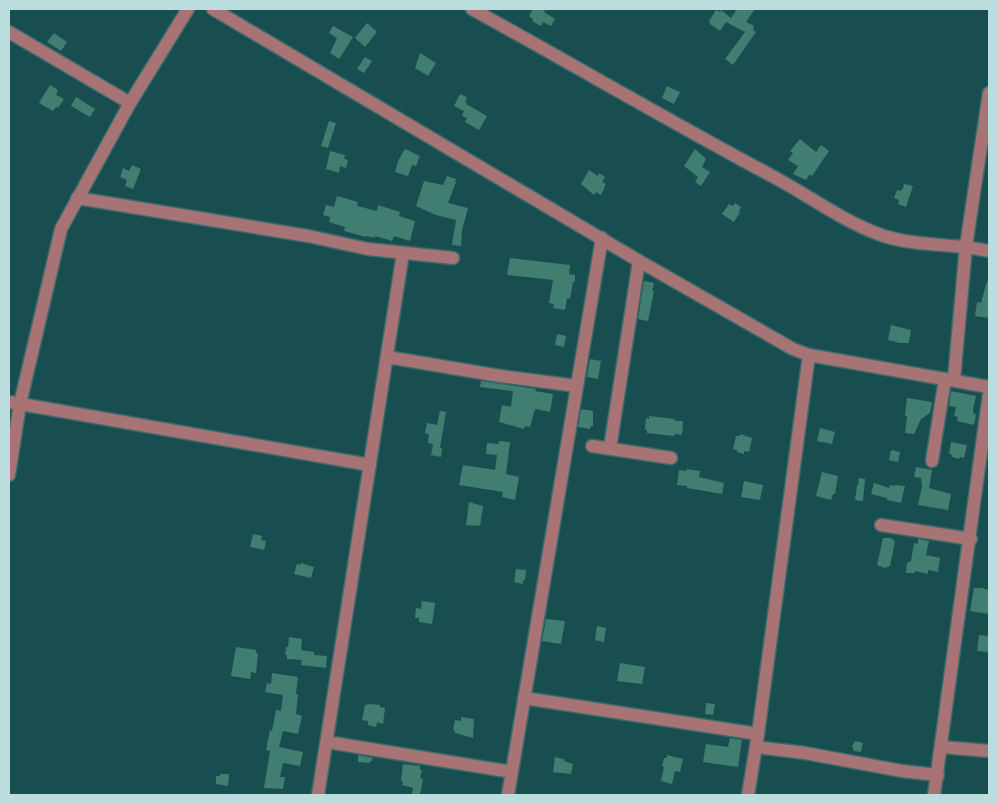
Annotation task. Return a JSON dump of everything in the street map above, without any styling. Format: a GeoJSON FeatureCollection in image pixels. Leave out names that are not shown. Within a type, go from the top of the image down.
{"type":"FeatureCollection","features":[{"type":"Feature","properties":{"kind":"street"},"geometry":{"type":"LineString","coordinates":[[9,475],[14,403],[61,229],[130,103],[188,9]]}},
{"type":"Feature","properties":{"kind":"street"},"geometry":{"type":"LineString","coordinates":[[472,9],[850,221],[880,235],[904,242],[966,246],[989,251]]}},
{"type":"Feature","properties":{"kind":"street"},"geometry":{"type":"LineString","coordinates":[[220,10],[639,261],[793,349],[809,355],[989,387]]}},
{"type":"Feature","properties":{"kind":"street"},"geometry":{"type":"LineString","coordinates":[[9,32],[130,103]]}},
{"type":"Feature","properties":{"kind":"street"},"geometry":{"type":"LineString","coordinates":[[932,461],[949,379],[966,246],[989,93]]}},
{"type":"Feature","properties":{"kind":"street"},"geometry":{"type":"LineString","coordinates":[[77,198],[308,236],[368,249],[453,258]]}},
{"type":"Feature","properties":{"kind":"street"},"geometry":{"type":"LineString","coordinates":[[508,795],[602,238]]}},
{"type":"Feature","properties":{"kind":"street"},"geometry":{"type":"LineString","coordinates":[[318,795],[403,253]]}},
{"type":"Feature","properties":{"kind":"street"},"geometry":{"type":"LineString","coordinates":[[610,448],[639,261]]}},
{"type":"Feature","properties":{"kind":"street"},"geometry":{"type":"LineString","coordinates":[[748,795],[758,734],[809,355]]}},
{"type":"Feature","properties":{"kind":"street"},"geometry":{"type":"LineString","coordinates":[[387,357],[500,376],[577,386]]}},
{"type":"Feature","properties":{"kind":"street"},"geometry":{"type":"LineString","coordinates":[[934,795],[971,539],[989,394]]}},
{"type":"Feature","properties":{"kind":"street"},"geometry":{"type":"LineString","coordinates":[[14,403],[370,465]]}},
{"type":"Feature","properties":{"kind":"street"},"geometry":{"type":"LineString","coordinates":[[592,446],[671,458]]}},
{"type":"Feature","properties":{"kind":"street"},"geometry":{"type":"LineString","coordinates":[[881,525],[971,539]]}},
{"type":"Feature","properties":{"kind":"street"},"geometry":{"type":"LineString","coordinates":[[524,698],[758,734]]}},
{"type":"Feature","properties":{"kind":"street"},"geometry":{"type":"LineString","coordinates":[[327,742],[512,772]]}},
{"type":"Feature","properties":{"kind":"street"},"geometry":{"type":"LineString","coordinates":[[756,747],[805,753],[902,771],[938,775]]}},
{"type":"Feature","properties":{"kind":"street"},"geometry":{"type":"LineString","coordinates":[[942,747],[989,751]]}},
{"type":"Feature","properties":{"kind":"building"},"geometry":{"type":"Polygon","coordinates":[[[533,9],[546,9],[544,12],[555,19],[551,26],[543,22],[541,26],[532,21],[533,19],[529,16],[533,9]]]}},
{"type":"Feature","properties":{"kind":"building"},"geometry":{"type":"Polygon","coordinates":[[[737,9],[755,9],[746,22],[754,26],[753,30],[756,32],[733,65],[725,59],[745,32],[726,22],[720,31],[710,24],[709,21],[716,10],[720,12],[721,10],[731,18],[737,9]]]}},
{"type":"Feature","properties":{"kind":"building"},"geometry":{"type":"Polygon","coordinates":[[[367,23],[377,32],[365,47],[355,38],[367,23]]]}},
{"type":"Feature","properties":{"kind":"building"},"geometry":{"type":"Polygon","coordinates":[[[333,26],[353,37],[339,59],[330,53],[337,38],[329,33],[333,26]]]}},
{"type":"Feature","properties":{"kind":"building"},"geometry":{"type":"Polygon","coordinates":[[[54,33],[67,42],[61,51],[47,42],[54,33]]]}},
{"type":"Feature","properties":{"kind":"building"},"geometry":{"type":"Polygon","coordinates":[[[420,53],[436,63],[428,76],[415,68],[420,53]]]}},
{"type":"Feature","properties":{"kind":"building"},"geometry":{"type":"Polygon","coordinates":[[[365,57],[372,61],[364,73],[357,69],[365,57]]]}},
{"type":"Feature","properties":{"kind":"building"},"geometry":{"type":"Polygon","coordinates":[[[50,85],[58,90],[56,95],[64,99],[58,108],[56,107],[53,111],[39,103],[50,85]]]}},
{"type":"Feature","properties":{"kind":"building"},"geometry":{"type":"Polygon","coordinates":[[[667,86],[680,92],[674,104],[662,98],[667,86]]]}},
{"type":"Feature","properties":{"kind":"building"},"geometry":{"type":"Polygon","coordinates":[[[460,94],[467,97],[466,104],[487,116],[479,130],[465,122],[467,118],[462,116],[464,111],[454,106],[460,94]]]}},
{"type":"Feature","properties":{"kind":"building"},"geometry":{"type":"Polygon","coordinates":[[[76,97],[95,109],[90,117],[71,106],[76,97]]]}},
{"type":"Feature","properties":{"kind":"building"},"geometry":{"type":"Polygon","coordinates":[[[329,121],[336,123],[328,148],[321,146],[329,121]]]}},
{"type":"Feature","properties":{"kind":"building"},"geometry":{"type":"Polygon","coordinates":[[[800,139],[816,152],[821,145],[829,151],[812,176],[810,174],[806,180],[793,174],[798,166],[788,160],[793,153],[790,151],[800,139]]]}},
{"type":"Feature","properties":{"kind":"building"},"geometry":{"type":"Polygon","coordinates":[[[405,149],[420,156],[416,166],[412,165],[408,176],[395,172],[398,161],[405,149]]]}},
{"type":"Feature","properties":{"kind":"building"},"geometry":{"type":"Polygon","coordinates":[[[695,149],[706,159],[702,167],[710,172],[701,186],[695,182],[698,177],[684,166],[695,149]]]}},
{"type":"Feature","properties":{"kind":"building"},"geometry":{"type":"Polygon","coordinates":[[[330,151],[345,155],[344,159],[348,160],[346,168],[340,166],[339,173],[326,169],[330,151]]]}},
{"type":"Feature","properties":{"kind":"building"},"geometry":{"type":"Polygon","coordinates":[[[132,165],[141,169],[133,189],[125,186],[127,180],[120,177],[123,168],[129,171],[132,165]]]}},
{"type":"Feature","properties":{"kind":"building"},"geometry":{"type":"Polygon","coordinates":[[[589,170],[598,176],[599,173],[605,177],[602,182],[606,184],[601,195],[596,192],[594,195],[581,184],[589,170]]]}},
{"type":"Feature","properties":{"kind":"building"},"geometry":{"type":"Polygon","coordinates":[[[447,176],[456,179],[448,203],[468,208],[462,230],[461,246],[452,245],[456,220],[436,215],[416,206],[424,181],[443,185],[447,176]]]}},
{"type":"Feature","properties":{"kind":"building"},"geometry":{"type":"Polygon","coordinates":[[[904,184],[913,186],[906,207],[898,204],[899,200],[894,198],[897,190],[901,191],[904,184]]]}},
{"type":"Feature","properties":{"kind":"building"},"geometry":{"type":"Polygon","coordinates":[[[337,196],[358,202],[357,206],[377,211],[378,205],[400,212],[399,216],[415,221],[410,241],[394,236],[392,241],[375,236],[375,238],[366,237],[344,231],[345,227],[329,222],[330,217],[323,215],[326,205],[334,207],[337,196]]]}},
{"type":"Feature","properties":{"kind":"building"},"geometry":{"type":"Polygon","coordinates":[[[735,203],[741,207],[734,222],[722,214],[729,204],[733,206],[735,203]]]}},
{"type":"Feature","properties":{"kind":"building"},"geometry":{"type":"Polygon","coordinates":[[[510,258],[570,265],[569,274],[575,275],[575,282],[573,282],[570,299],[567,298],[565,310],[553,308],[554,304],[549,303],[553,280],[507,275],[510,258]]]}},
{"type":"Feature","properties":{"kind":"building"},"geometry":{"type":"Polygon","coordinates":[[[644,281],[654,283],[648,321],[638,319],[644,281]]]}},
{"type":"Feature","properties":{"kind":"building"},"geometry":{"type":"Polygon","coordinates":[[[987,281],[989,281],[989,318],[975,316],[977,302],[981,303],[987,281]]]}},
{"type":"Feature","properties":{"kind":"building"},"geometry":{"type":"Polygon","coordinates":[[[891,325],[911,330],[909,343],[888,340],[891,325]]]}},
{"type":"Feature","properties":{"kind":"building"},"geometry":{"type":"Polygon","coordinates":[[[557,334],[566,336],[564,347],[555,345],[557,334]]]}},
{"type":"Feature","properties":{"kind":"building"},"geometry":{"type":"Polygon","coordinates":[[[590,359],[601,361],[598,379],[587,377],[590,359]]]}},
{"type":"Feature","properties":{"kind":"building"},"geometry":{"type":"Polygon","coordinates":[[[481,381],[536,389],[535,391],[553,394],[550,412],[535,409],[530,427],[525,426],[524,429],[499,422],[502,405],[511,407],[513,391],[480,387],[481,381]]]}},
{"type":"Feature","properties":{"kind":"building"},"geometry":{"type":"Polygon","coordinates":[[[951,391],[976,396],[973,410],[974,414],[976,414],[974,425],[957,421],[958,417],[954,416],[956,407],[949,406],[951,391]]]}},
{"type":"Feature","properties":{"kind":"building"},"geometry":{"type":"Polygon","coordinates":[[[907,398],[932,402],[930,413],[921,419],[914,434],[905,433],[907,398]]]}},
{"type":"Feature","properties":{"kind":"building"},"geometry":{"type":"Polygon","coordinates":[[[581,409],[593,411],[593,426],[590,429],[578,427],[581,409]]]}},
{"type":"Feature","properties":{"kind":"building"},"geometry":{"type":"Polygon","coordinates":[[[440,411],[446,412],[440,448],[442,448],[441,457],[431,455],[433,444],[428,443],[429,434],[425,433],[427,423],[437,425],[440,411]]]}},
{"type":"Feature","properties":{"kind":"building"},"geometry":{"type":"Polygon","coordinates":[[[649,416],[683,421],[682,435],[647,433],[647,430],[645,430],[646,418],[649,419],[649,416]]]}},
{"type":"Feature","properties":{"kind":"building"},"geometry":{"type":"Polygon","coordinates":[[[820,428],[835,432],[832,444],[817,441],[820,428]]]}},
{"type":"Feature","properties":{"kind":"building"},"geometry":{"type":"Polygon","coordinates":[[[740,434],[752,438],[749,452],[744,451],[744,454],[733,449],[736,436],[740,436],[740,434]]]}},
{"type":"Feature","properties":{"kind":"building"},"geometry":{"type":"Polygon","coordinates":[[[499,441],[510,442],[506,474],[519,477],[515,500],[502,497],[503,492],[459,485],[463,465],[495,470],[497,455],[486,454],[487,443],[499,444],[499,441]]]}},
{"type":"Feature","properties":{"kind":"building"},"geometry":{"type":"Polygon","coordinates":[[[951,442],[967,445],[964,458],[960,457],[959,459],[949,454],[951,442]]]}},
{"type":"Feature","properties":{"kind":"building"},"geometry":{"type":"Polygon","coordinates":[[[891,450],[900,452],[898,462],[889,460],[891,450]]]}},
{"type":"Feature","properties":{"kind":"building"},"geometry":{"type":"Polygon","coordinates":[[[916,467],[932,470],[929,488],[951,494],[948,510],[918,505],[922,486],[921,478],[914,477],[916,467]]]}},
{"type":"Feature","properties":{"kind":"building"},"geometry":{"type":"Polygon","coordinates":[[[687,469],[700,471],[699,477],[724,483],[722,494],[677,485],[679,470],[686,471],[687,469]]]}},
{"type":"Feature","properties":{"kind":"building"},"geometry":{"type":"Polygon","coordinates":[[[822,472],[838,476],[835,494],[833,494],[831,500],[816,496],[822,472]]]}},
{"type":"Feature","properties":{"kind":"building"},"geometry":{"type":"Polygon","coordinates":[[[859,478],[865,479],[863,501],[855,500],[859,478]]]}},
{"type":"Feature","properties":{"kind":"building"},"geometry":{"type":"Polygon","coordinates":[[[744,481],[763,485],[760,500],[741,497],[744,481]]]}},
{"type":"Feature","properties":{"kind":"building"},"geometry":{"type":"Polygon","coordinates":[[[874,483],[889,488],[890,485],[905,486],[901,503],[871,494],[874,483]]]}},
{"type":"Feature","properties":{"kind":"building"},"geometry":{"type":"Polygon","coordinates":[[[469,502],[483,506],[480,526],[466,525],[469,502]]]}},
{"type":"Feature","properties":{"kind":"building"},"geometry":{"type":"Polygon","coordinates":[[[253,534],[262,536],[261,540],[266,541],[264,550],[250,547],[253,534]]]}},
{"type":"Feature","properties":{"kind":"building"},"geometry":{"type":"Polygon","coordinates":[[[883,538],[891,538],[895,541],[890,566],[885,568],[877,565],[883,538]]]}},
{"type":"Feature","properties":{"kind":"building"},"geometry":{"type":"Polygon","coordinates":[[[918,539],[929,541],[926,555],[940,558],[938,572],[928,570],[928,574],[915,571],[915,573],[906,573],[907,563],[911,561],[914,543],[918,544],[918,539]]]}},
{"type":"Feature","properties":{"kind":"building"},"geometry":{"type":"Polygon","coordinates":[[[301,563],[314,567],[311,578],[294,574],[297,564],[300,565],[301,563]]]}},
{"type":"Feature","properties":{"kind":"building"},"geometry":{"type":"Polygon","coordinates":[[[516,569],[526,570],[523,584],[514,582],[516,569]]]}},
{"type":"Feature","properties":{"kind":"building"},"geometry":{"type":"Polygon","coordinates":[[[974,588],[989,590],[989,614],[970,611],[974,588]]]}},
{"type":"Feature","properties":{"kind":"building"},"geometry":{"type":"Polygon","coordinates":[[[422,601],[435,603],[432,624],[419,622],[419,618],[415,618],[416,608],[421,609],[422,601]]]}},
{"type":"Feature","properties":{"kind":"building"},"geometry":{"type":"Polygon","coordinates":[[[546,619],[565,621],[561,644],[542,641],[546,619]]]}},
{"type":"Feature","properties":{"kind":"building"},"geometry":{"type":"Polygon","coordinates":[[[597,626],[606,628],[604,642],[595,640],[597,626]]]}},
{"type":"Feature","properties":{"kind":"building"},"geometry":{"type":"Polygon","coordinates":[[[979,635],[989,636],[988,652],[977,651],[979,635]]]}},
{"type":"Feature","properties":{"kind":"building"},"geometry":{"type":"Polygon","coordinates":[[[289,637],[302,639],[301,650],[314,652],[314,655],[327,656],[326,668],[301,665],[302,660],[287,659],[287,655],[285,655],[289,637]]]}},
{"type":"Feature","properties":{"kind":"building"},"geometry":{"type":"Polygon","coordinates":[[[236,647],[256,650],[256,653],[258,653],[256,673],[251,672],[250,679],[231,676],[236,647]]]}},
{"type":"Feature","properties":{"kind":"building"},"geometry":{"type":"Polygon","coordinates":[[[620,663],[645,667],[642,684],[617,681],[620,663]]]}},
{"type":"Feature","properties":{"kind":"building"},"geometry":{"type":"Polygon","coordinates":[[[272,673],[298,677],[296,714],[302,716],[298,734],[283,731],[279,747],[303,752],[300,766],[283,763],[280,777],[285,777],[283,789],[264,788],[270,751],[266,750],[270,730],[272,731],[276,710],[281,711],[283,695],[265,692],[267,683],[271,684],[272,673]]]}},
{"type":"Feature","properties":{"kind":"building"},"geometry":{"type":"Polygon","coordinates":[[[706,703],[715,704],[713,715],[705,714],[706,703]]]}},
{"type":"Feature","properties":{"kind":"building"},"geometry":{"type":"Polygon","coordinates":[[[365,705],[380,705],[380,707],[385,708],[383,724],[377,722],[376,727],[368,725],[368,721],[362,720],[365,705]]]}},
{"type":"Feature","properties":{"kind":"building"},"geometry":{"type":"Polygon","coordinates":[[[461,717],[474,719],[473,738],[455,733],[453,730],[455,720],[461,721],[461,717]]]}},
{"type":"Feature","properties":{"kind":"building"},"geometry":{"type":"Polygon","coordinates":[[[730,738],[742,740],[738,767],[703,762],[706,744],[728,747],[730,738]]]}},
{"type":"Feature","properties":{"kind":"building"},"geometry":{"type":"Polygon","coordinates":[[[855,741],[863,743],[861,752],[854,751],[852,746],[855,741]]]}},
{"type":"Feature","properties":{"kind":"building"},"geometry":{"type":"Polygon","coordinates":[[[358,755],[373,758],[370,763],[358,762],[358,755]]]}},
{"type":"Feature","properties":{"kind":"building"},"geometry":{"type":"Polygon","coordinates":[[[667,755],[683,759],[680,772],[675,771],[672,784],[661,781],[664,767],[662,766],[667,755]]]}},
{"type":"Feature","properties":{"kind":"building"},"geometry":{"type":"Polygon","coordinates":[[[555,757],[573,764],[571,774],[553,772],[555,757]]]}},
{"type":"Feature","properties":{"kind":"building"},"geometry":{"type":"Polygon","coordinates":[[[403,764],[420,766],[420,770],[422,770],[420,778],[423,779],[420,795],[412,795],[413,788],[402,785],[403,764]]]}},
{"type":"Feature","properties":{"kind":"building"},"geometry":{"type":"Polygon","coordinates":[[[220,774],[229,774],[228,786],[216,784],[216,776],[220,776],[220,774]]]}}]}
